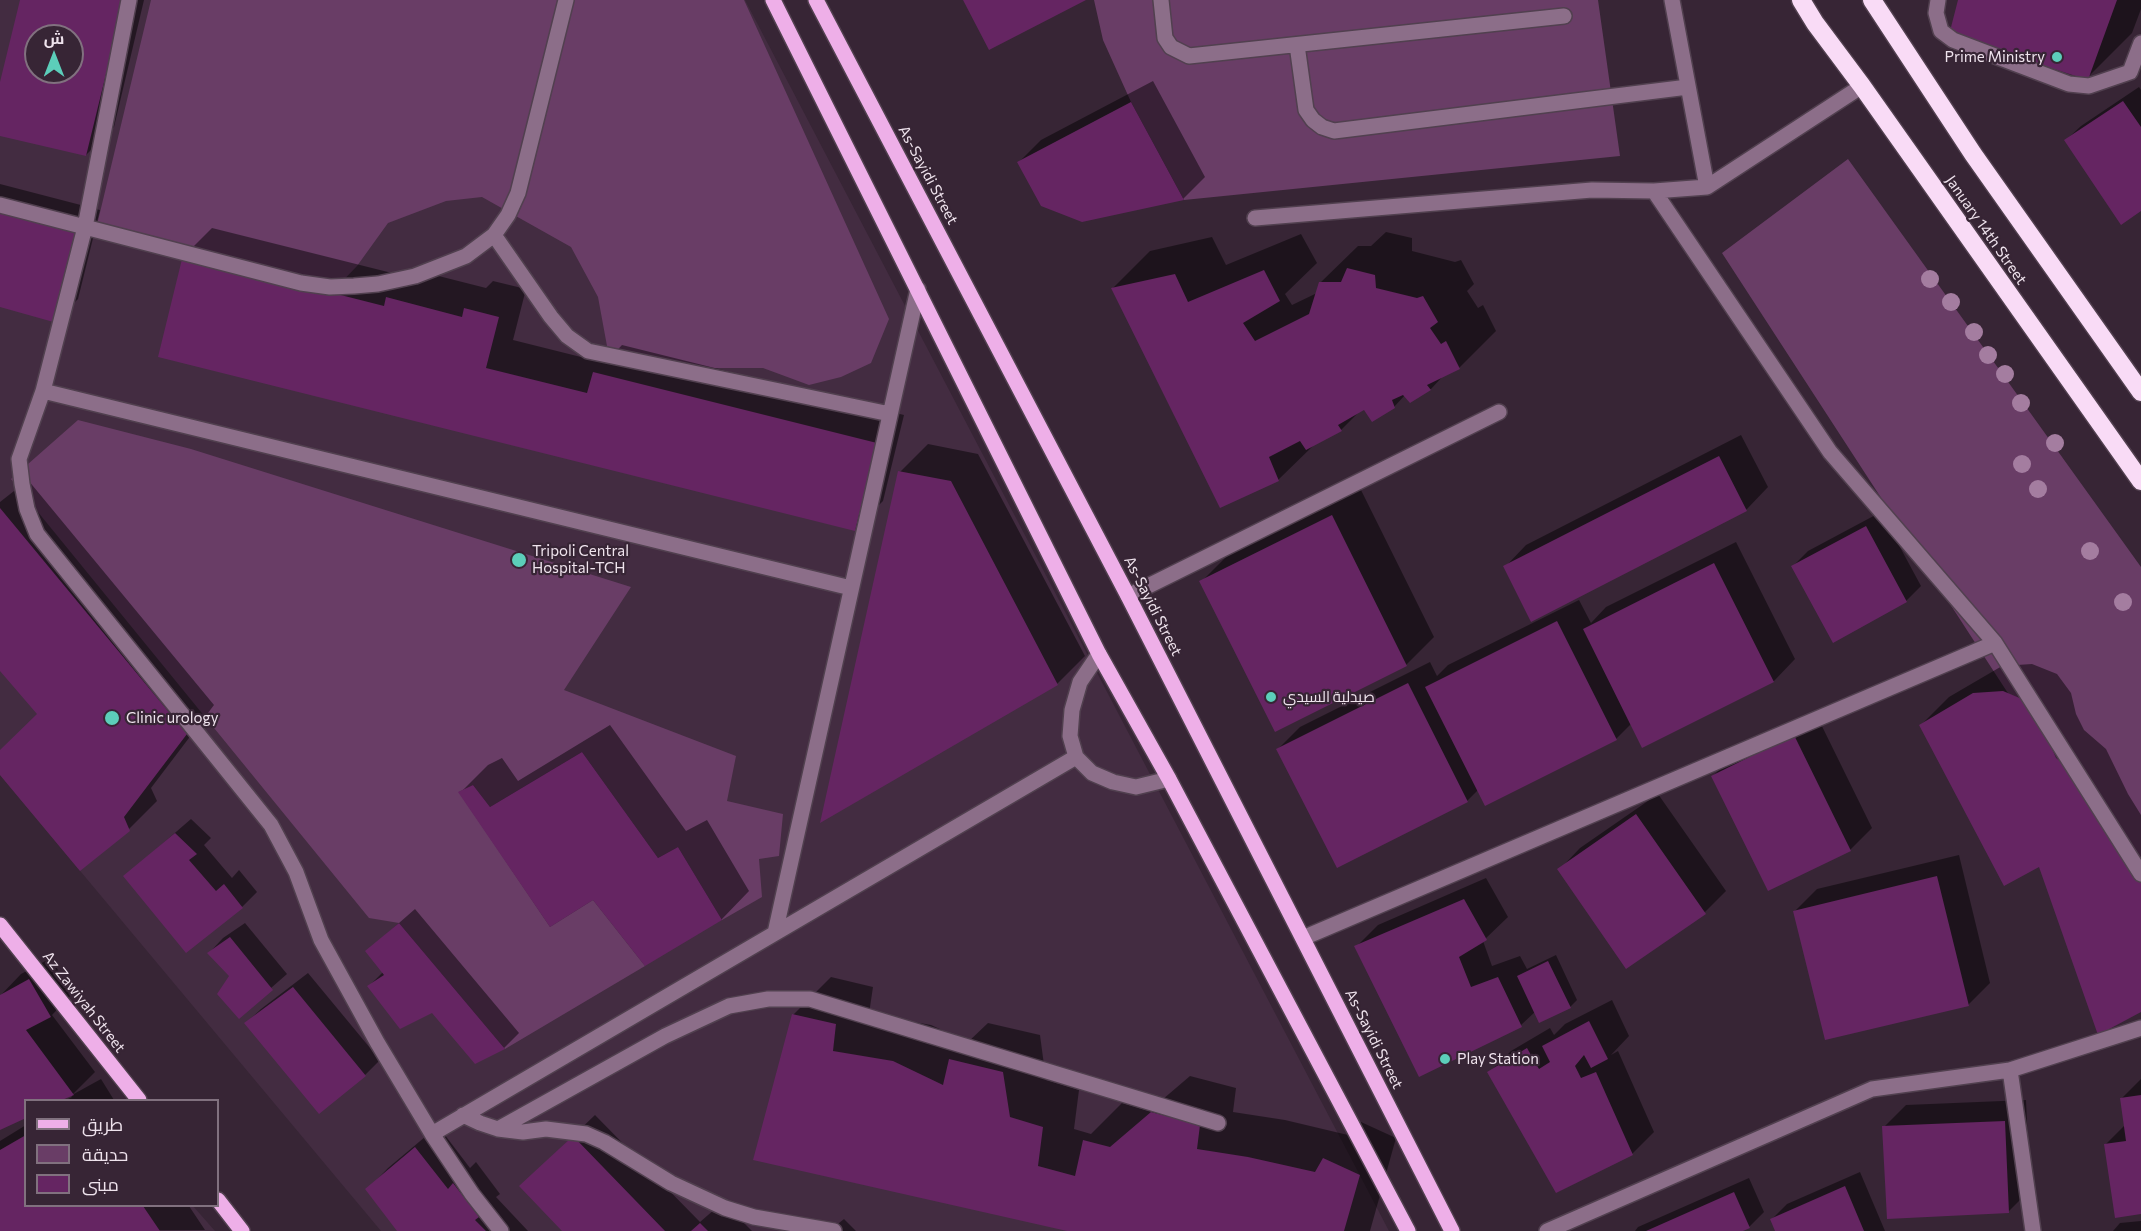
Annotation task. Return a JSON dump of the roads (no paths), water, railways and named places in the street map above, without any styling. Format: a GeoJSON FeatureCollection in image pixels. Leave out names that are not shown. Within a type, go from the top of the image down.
{"type":"FeatureCollection","features":[{"type":"Feature","properties":{"kind":"highway","name":"January 14th Street"},"geometry":{"type":"LineString","coordinates":[[1801,0],[1815,23],[2141,481]]}},
{"type":"Feature","properties":{"kind":"highway"},"geometry":{"type":"LineString","coordinates":[[1872,0],[1973,154],[2141,392]]}},
{"type":"Feature","properties":{"kind":"main road"},"geometry":{"type":"LineString","coordinates":[[773,0],[1099,654],[1169,779],[1408,1231]]}},
{"type":"Feature","properties":{"kind":"main road","name":"As-Sayidi Street"},"geometry":{"type":"LineString","coordinates":[[816,0],[1128,596],[1452,1231]]}},
{"type":"Feature","properties":{"kind":"main road","name":"Az Zawiyah Street"},"geometry":{"type":"LineString","coordinates":[[0,925],[137,1099]]}},
{"type":"Feature","properties":{"kind":"main road"},"geometry":{"type":"LineString","coordinates":[[219,1201],[242,1231]]}},
{"type":"Feature","properties":{"kind":"street"},"geometry":{"type":"LineString","coordinates":[[129,0],[85,227],[43,391],[19,459],[27,509],[37,534],[271,825],[296,872],[321,940],[377,1042],[432,1134],[472,1194],[501,1231]]}},
{"type":"Feature","properties":{"kind":"street"},"geometry":{"type":"LineString","coordinates":[[0,204],[301,283],[330,286],[378,284],[415,276],[466,256],[494,235],[508,215],[518,193],[566,0]]}},
{"type":"Feature","properties":{"kind":"street"},"geometry":{"type":"LineString","coordinates":[[1161,0],[1166,38],[1171,47],[1189,56],[1564,16]]}},
{"type":"Feature","properties":{"kind":"street"},"geometry":{"type":"LineString","coordinates":[[1672,0],[1707,187]]}},
{"type":"Feature","properties":{"kind":"street"},"geometry":{"type":"LineString","coordinates":[[1938,0],[1936,13],[1941,31],[1953,40],[2069,84],[2089,86],[2130,72],[2141,44]]}},
{"type":"Feature","properties":{"kind":"street"},"geometry":{"type":"LineString","coordinates":[[1297,45],[1306,110],[1312,120],[1334,131],[1688,87]]}},
{"type":"Feature","properties":{"kind":"street"},"geometry":{"type":"LineString","coordinates":[[1255,218],[1592,190],[1707,187],[1862,86]]}},
{"type":"Feature","properties":{"kind":"street"},"geometry":{"type":"LineString","coordinates":[[1654,190],[1830,452],[1995,643],[2141,873]]}},
{"type":"Feature","properties":{"kind":"street"},"geometry":{"type":"LineString","coordinates":[[494,235],[551,317],[567,336],[588,351],[890,414]]}},
{"type":"Feature","properties":{"kind":"street"},"geometry":{"type":"LineString","coordinates":[[775,933],[918,289]]}},
{"type":"Feature","properties":{"kind":"street"},"geometry":{"type":"LineString","coordinates":[[43,391],[851,588]]}},
{"type":"Feature","properties":{"kind":"street"},"geometry":{"type":"LineString","coordinates":[[1128,596],[1499,412]]}},
{"type":"Feature","properties":{"kind":"street"},"geometry":{"type":"LineString","coordinates":[[1303,938],[1995,643]]}},
{"type":"Feature","properties":{"kind":"street"},"geometry":{"type":"LineString","coordinates":[[1099,654],[1080,682],[1072,710],[1070,736],[1076,757],[1092,773],[1113,782],[1136,787],[1169,779]]}},
{"type":"Feature","properties":{"kind":"street"},"geometry":{"type":"LineString","coordinates":[[432,1134],[1076,757]]}},
{"type":"Feature","properties":{"kind":"street"},"geometry":{"type":"LineString","coordinates":[[498,1130],[676,1030],[729,1006],[768,999],[810,999],[1218,1123]]}},
{"type":"Feature","properties":{"kind":"street"},"geometry":{"type":"LineString","coordinates":[[1547,1231],[1872,1089],[2010,1070],[2141,1028]]}},
{"type":"Feature","properties":{"kind":"street"},"geometry":{"type":"LineString","coordinates":[[2010,1070],[2033,1231]]}},
{"type":"Feature","properties":{"kind":"street"},"geometry":{"type":"LineString","coordinates":[[463,1114],[498,1130],[523,1132],[546,1129],[586,1134],[604,1142],[671,1183],[725,1209],[753,1217],[834,1231]]}},
{"type":"Feature","properties":{"kind":"place","name":"Prime Ministry"},"geometry":{"type":"Point","coordinates":[2057,57]}},
{"type":"Feature","properties":{"kind":"place","name":"Tripoli Central Hospital-TCH"},"geometry":{"type":"Point","coordinates":[519,560]}},
{"type":"Feature","properties":{"kind":"place","name":"صيدلية السيدي"},"geometry":{"type":"Point","coordinates":[1271,697]}},
{"type":"Feature","properties":{"kind":"place","name":"Clinic urology"},"geometry":{"type":"Point","coordinates":[112,718]}},
{"type":"Feature","properties":{"kind":"place","name":"Play Station"},"geometry":{"type":"Point","coordinates":[1445,1059]}}]}
